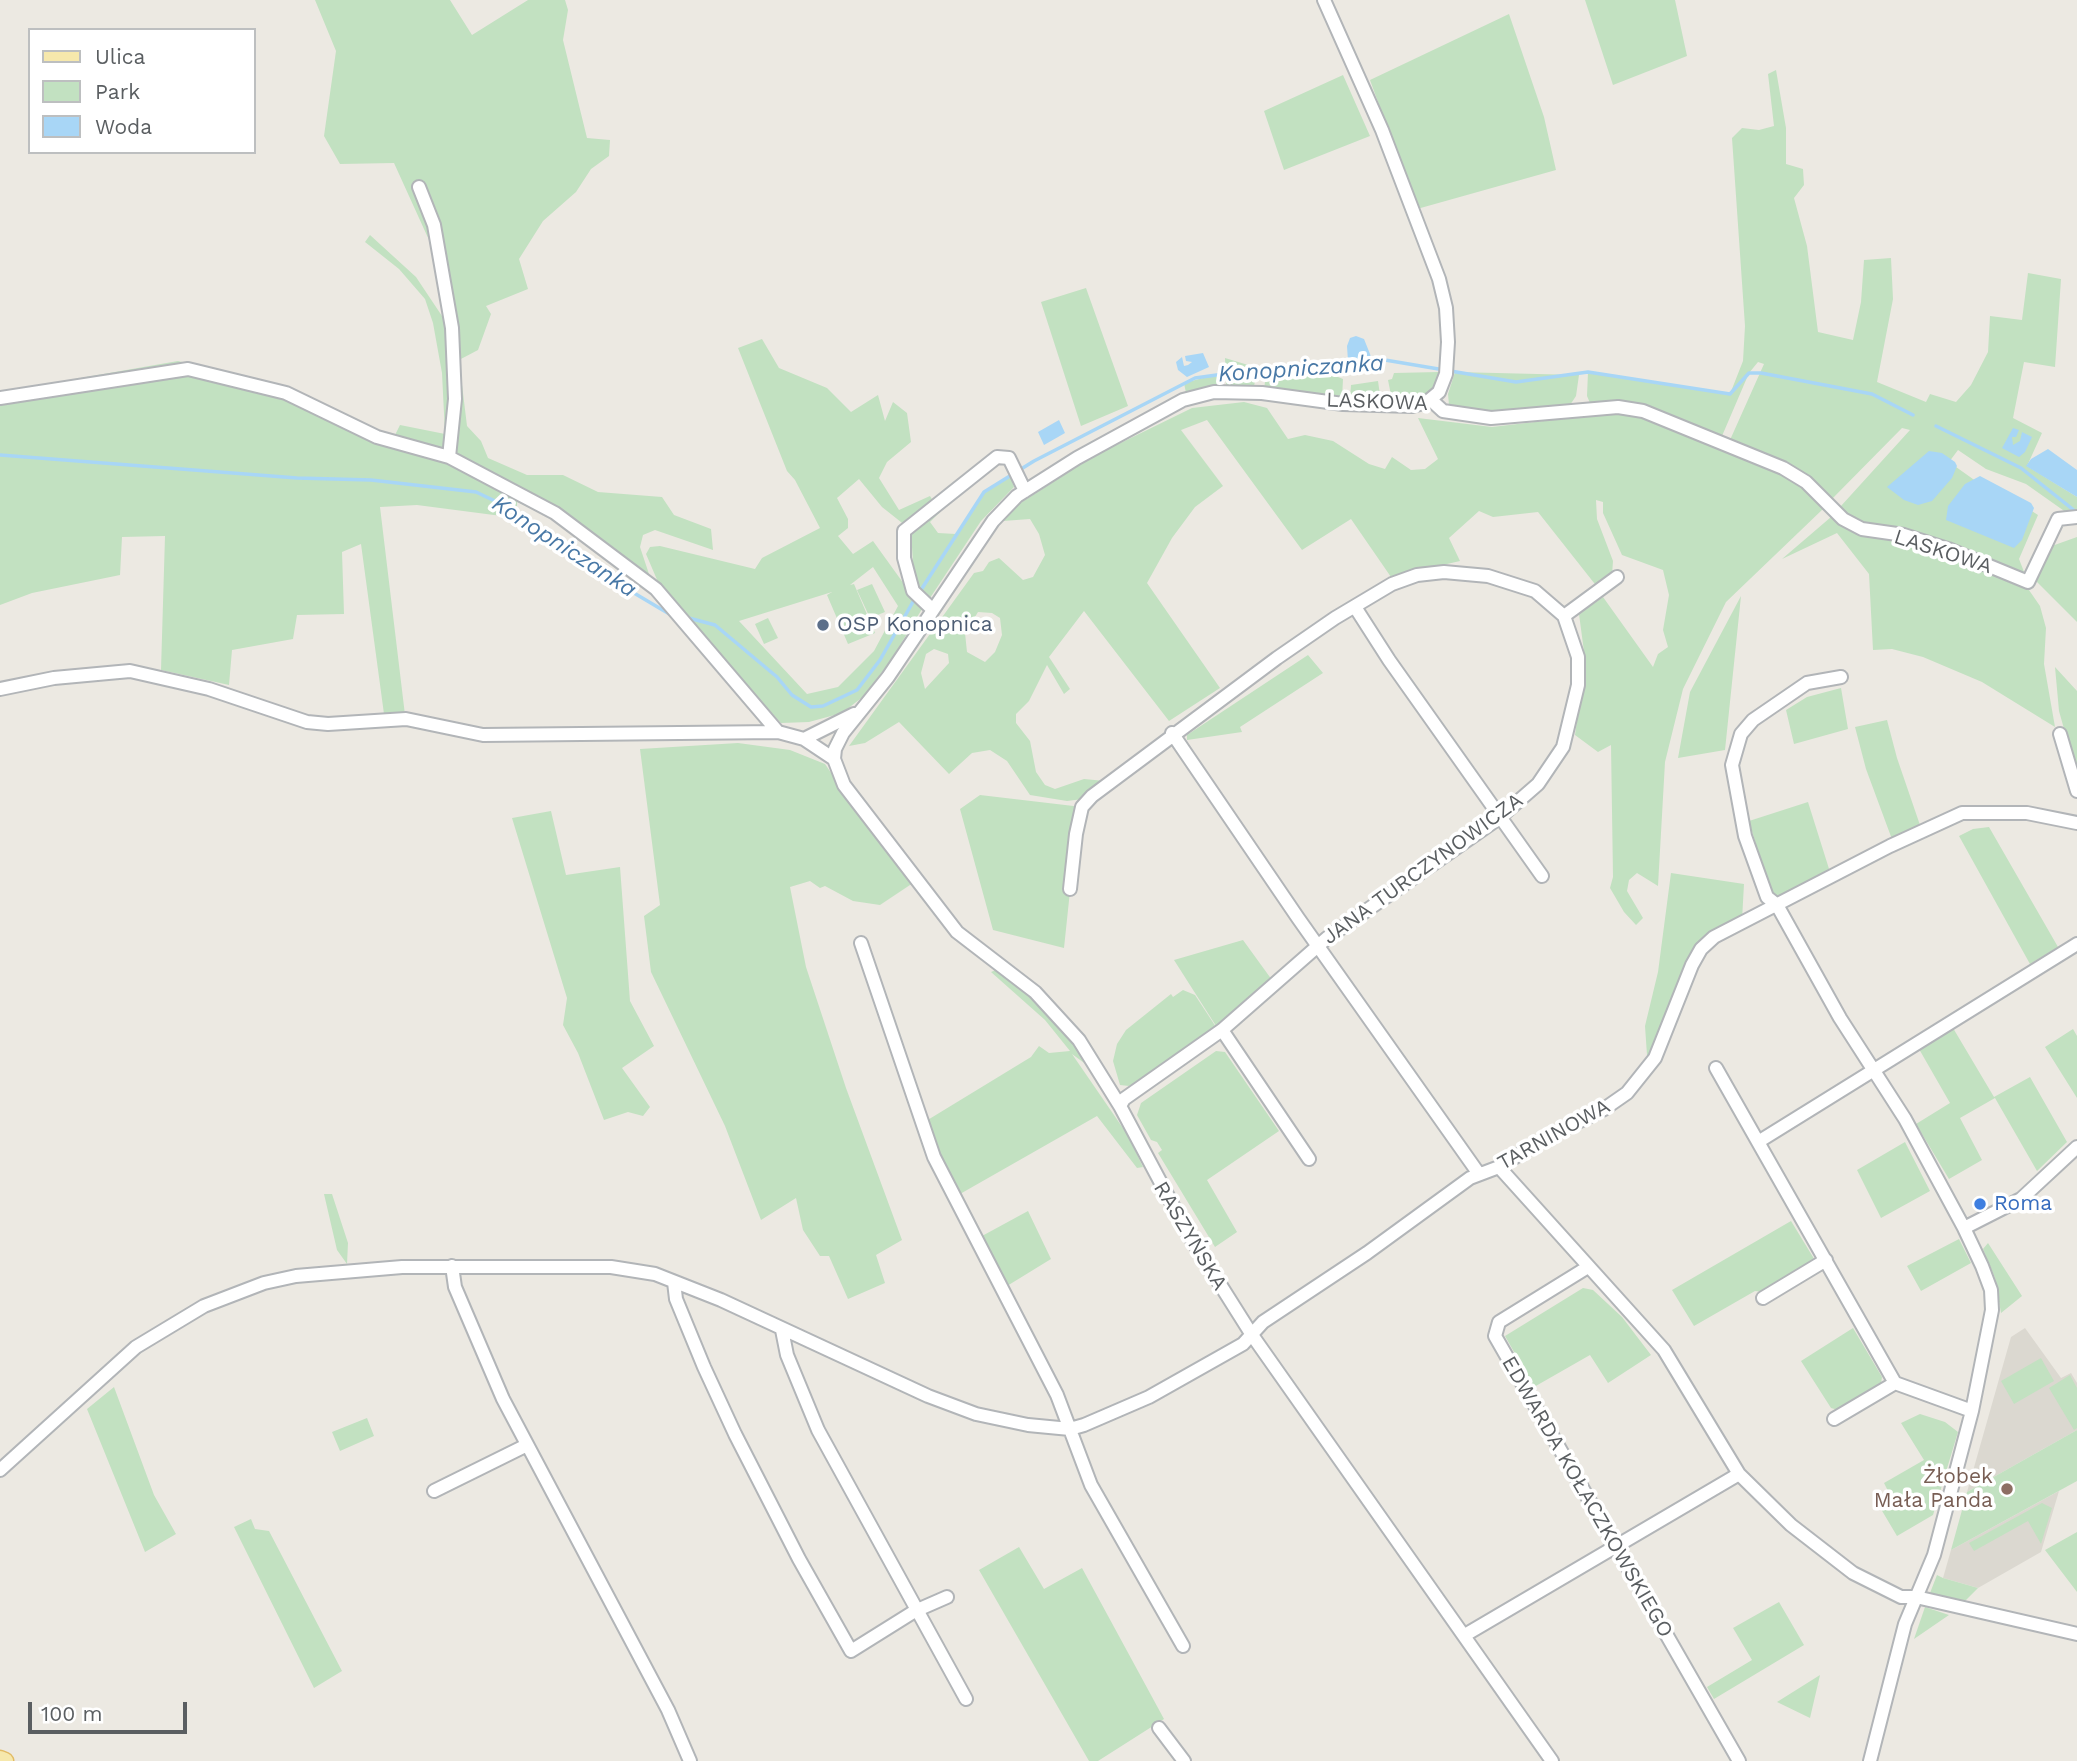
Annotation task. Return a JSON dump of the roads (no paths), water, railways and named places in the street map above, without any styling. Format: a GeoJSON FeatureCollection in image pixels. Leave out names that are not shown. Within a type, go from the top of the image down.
{"type":"FeatureCollection","features":[{"type":"Feature","properties":{"kind":"main road"},"geometry":{"type":"LineString","coordinates":[[0,1759],[5,1761]]}},
{"type":"Feature","properties":{"kind":"street"},"geometry":{"type":"LineString","coordinates":[[1324,0],[1382,130],[1431,256],[1446,308],[1447,368],[1441,388],[1432,400]]}},
{"type":"Feature","properties":{"kind":"street"},"geometry":{"type":"LineString","coordinates":[[419,187],[434,225],[452,327],[455,398],[449,457]]}},
{"type":"Feature","properties":{"kind":"street"},"geometry":{"type":"LineString","coordinates":[[0,398],[188,369],[286,393],[377,437],[449,457],[555,513],[656,589],[778,732]]}},
{"type":"Feature","properties":{"kind":"street","name":"LASKOWA"},"geometry":{"type":"LineString","coordinates":[[834,759],[839,740],[888,677],[993,521],[1025,491],[1122,431],[1183,400],[1203,394],[1246,391],[1373,405],[1412,406],[1432,400],[1443,411],[1491,418],[1618,407],[1643,411],[1783,468],[1806,482],[1843,519],[1862,529],[1904,535],[2028,582],[2058,519],[2077,517]]}},
{"type":"Feature","properties":{"kind":"street"},"geometry":{"type":"LineString","coordinates":[[932,609],[913,591],[904,558],[904,531],[996,457],[1009,458],[1025,491]]}},
{"type":"Feature","properties":{"kind":"street"},"geometry":{"type":"LineString","coordinates":[[1070,889],[1082,807],[1172,733],[1392,584],[1417,575],[1444,572],[1488,576],[1524,587],[1551,603],[1564,615],[1617,577]]}},
{"type":"Feature","properties":{"kind":"street"},"geometry":{"type":"LineString","coordinates":[[1355,607],[1499,818],[1542,876]]}},
{"type":"Feature","properties":{"kind":"street","name":"JANA TURCZYNOWICZA"},"geometry":{"type":"LineString","coordinates":[[1120,1106],[1124,1099],[1222,1030],[1317,945],[1499,818],[1538,784],[1563,747],[1578,685],[1578,657],[1564,615]]}},
{"type":"Feature","properties":{"kind":"street"},"geometry":{"type":"LineString","coordinates":[[0,689],[54,678],[130,671],[209,689],[307,722],[328,724],[406,719],[483,735],[778,732],[804,739],[834,759]]}},
{"type":"Feature","properties":{"kind":"street"},"geometry":{"type":"LineString","coordinates":[[1841,677],[1807,683],[1753,720],[1741,734],[1735,755],[1734,785],[1753,866],[1766,897],[1777,905],[1873,1070],[1905,1119],[1964,1228],[1987,1278],[1993,1310],[1972,1411],[1934,1555],[1905,1623],[1870,1761]]}},
{"type":"Feature","properties":{"kind":"street","name":"LASKOWA"},"geometry":{"type":"LineString","coordinates":[[804,739],[859,712]]}},
{"type":"Feature","properties":{"kind":"street"},"geometry":{"type":"LineString","coordinates":[[1172,733],[1317,945],[1479,1174]]}},
{"type":"Feature","properties":{"kind":"street"},"geometry":{"type":"LineString","coordinates":[[2060,734],[2077,791]]}},
{"type":"Feature","properties":{"kind":"street","name":"RASZYŃSKA"},"geometry":{"type":"LineString","coordinates":[[834,759],[844,785],[957,932],[1048,1004],[1079,1040],[1120,1106],[1167,1198],[1252,1335],[1552,1761]]}},
{"type":"Feature","properties":{"kind":"street","name":"TARNINOWA"},"geometry":{"type":"LineString","coordinates":[[1070,1429],[1149,1397],[1243,1344],[1263,1322],[1479,1174],[1499,1167],[1549,1136],[1604,1109],[1627,1093],[1656,1058],[1692,965],[1701,949],[1714,937],[1962,813],[2027,813],[2077,823]]}},
{"type":"Feature","properties":{"kind":"street"},"geometry":{"type":"LineString","coordinates":[[861,943],[934,1157],[962,1205],[1051,1383],[1091,1485],[1183,1646]]}},
{"type":"Feature","properties":{"kind":"street"},"geometry":{"type":"LineString","coordinates":[[1758,1142],[2077,944]]}},
{"type":"Feature","properties":{"kind":"street"},"geometry":{"type":"LineString","coordinates":[[1222,1030],[1309,1159]]}},
{"type":"Feature","properties":{"kind":"street"},"geometry":{"type":"LineString","coordinates":[[1716,1068],[1895,1383],[1972,1411]]}},
{"type":"Feature","properties":{"kind":"street"},"geometry":{"type":"LineString","coordinates":[[1964,1228],[2021,1199],[2077,1147]]}},
{"type":"Feature","properties":{"kind":"street"},"geometry":{"type":"LineString","coordinates":[[1499,1167],[1664,1350],[1739,1474],[1791,1525],[1853,1573],[1901,1597],[1916,1597],[2077,1634]]}},
{"type":"Feature","properties":{"kind":"street"},"geometry":{"type":"LineString","coordinates":[[1763,1298],[1826,1260]]}},
{"type":"Feature","properties":{"kind":"street"},"geometry":{"type":"LineString","coordinates":[[0,1470],[136,1347],[204,1306],[264,1283],[296,1276],[453,1266],[611,1266],[655,1274],[928,1396],[988,1418],[1070,1429]]}},
{"type":"Feature","properties":{"kind":"street"},"geometry":{"type":"LineString","coordinates":[[453,1266],[454,1287],[503,1399],[663,1699],[690,1761]]}},
{"type":"Feature","properties":{"kind":"street","name":"EDWARDA KOŁACZKOWSKIEGO"},"geometry":{"type":"LineString","coordinates":[[1588,1267],[1499,1322],[1495,1336],[1739,1761]]}},
{"type":"Feature","properties":{"kind":"street"},"geometry":{"type":"LineString","coordinates":[[674,1282],[676,1299],[735,1434],[799,1559],[851,1651],[915,1611],[947,1597]]}},
{"type":"Feature","properties":{"kind":"street"},"geometry":{"type":"LineString","coordinates":[[782,1330],[787,1355],[818,1430],[965,1699]]}},
{"type":"Feature","properties":{"kind":"street"},"geometry":{"type":"LineString","coordinates":[[1834,1419],[1895,1383]]}},
{"type":"Feature","properties":{"kind":"street"},"geometry":{"type":"LineString","coordinates":[[434,1491],[527,1445]]}},
{"type":"Feature","properties":{"kind":"street"},"geometry":{"type":"LineString","coordinates":[[1465,1635],[1739,1474]]}},
{"type":"Feature","properties":{"kind":"street"},"geometry":{"type":"LineString","coordinates":[[1159,1728],[1184,1761]]}},
{"type":"Feature","properties":{"kind":"water"},"geometry":{"type":"Polygon","coordinates":[[[1356,336],[1364,339],[1372,359],[1348,361],[1347,346],[1350,338],[1356,336]]]}},
{"type":"Feature","properties":{"kind":"water"},"geometry":{"type":"Polygon","coordinates":[[[1203,353],[1209,367],[1187,377],[1178,370],[1176,362],[1182,357],[1184,366],[1192,362],[1186,361],[1185,356],[1203,353]]]}},
{"type":"Feature","properties":{"kind":"water"},"geometry":{"type":"Polygon","coordinates":[[[1059,420],[1065,433],[1044,445],[1038,432],[1059,420]]]}},
{"type":"Feature","properties":{"kind":"water"},"geometry":{"type":"Polygon","coordinates":[[[2013,428],[2019,430],[2016,437],[2012,437],[2013,445],[2020,441],[2022,432],[2032,437],[2025,452],[2019,457],[2002,448],[2013,428]]]}},
{"type":"Feature","properties":{"kind":"water"},"geometry":{"type":"Polygon","coordinates":[[[2048,449],[2077,470],[2077,497],[2026,466],[2031,459],[2048,449]]]}},
{"type":"Feature","properties":{"kind":"water"},"geometry":{"type":"Polygon","coordinates":[[[1929,451],[1942,453],[1957,466],[1952,478],[1932,501],[1918,505],[1904,500],[1887,487],[1929,451]]]}},
{"type":"Feature","properties":{"kind":"water"},"geometry":{"type":"Polygon","coordinates":[[[1980,476],[2031,503],[2034,508],[2022,540],[2014,548],[1946,520],[1948,506],[1965,484],[1980,476]]]}},
{"type":"Feature","properties":{"kind":"waterway","name":"Konopniczanka"},"geometry":{"type":"LineString","coordinates":[[919,593],[984,492],[1034,461],[1195,378],[1267,368],[1349,365],[1385,360],[1516,382],[1588,372],[1730,394],[1749,373],[1761,373],[1872,394],[1913,415]]}},
{"type":"Feature","properties":{"kind":"waterway","name":"Konopniczanka"},"geometry":{"type":"LineString","coordinates":[[1936,426],[2021,468],[2076,512]]}},
{"type":"Feature","properties":{"kind":"waterway","name":"Konopniczanka"},"geometry":{"type":"LineString","coordinates":[[0,455],[297,478],[371,480],[476,492],[516,511],[597,571],[671,615]]}},
{"type":"Feature","properties":{"kind":"waterway","name":"Konopniczanka"},"geometry":{"type":"LineString","coordinates":[[685,617],[715,625],[777,677],[792,695],[811,707],[823,706],[857,690],[880,660],[914,600]]}},
{"type":"Feature","properties":{"kind":"place","name":"OSP Konopnica"},"geometry":{"type":"Point","coordinates":[823,625]}},
{"type":"Feature","properties":{"kind":"place","name":"Roma"},"geometry":{"type":"Point","coordinates":[1980,1204]}},
{"type":"Feature","properties":{"kind":"place","name":"Żłobek Mała Panda"},"geometry":{"type":"Point","coordinates":[2007,1489]}}]}
